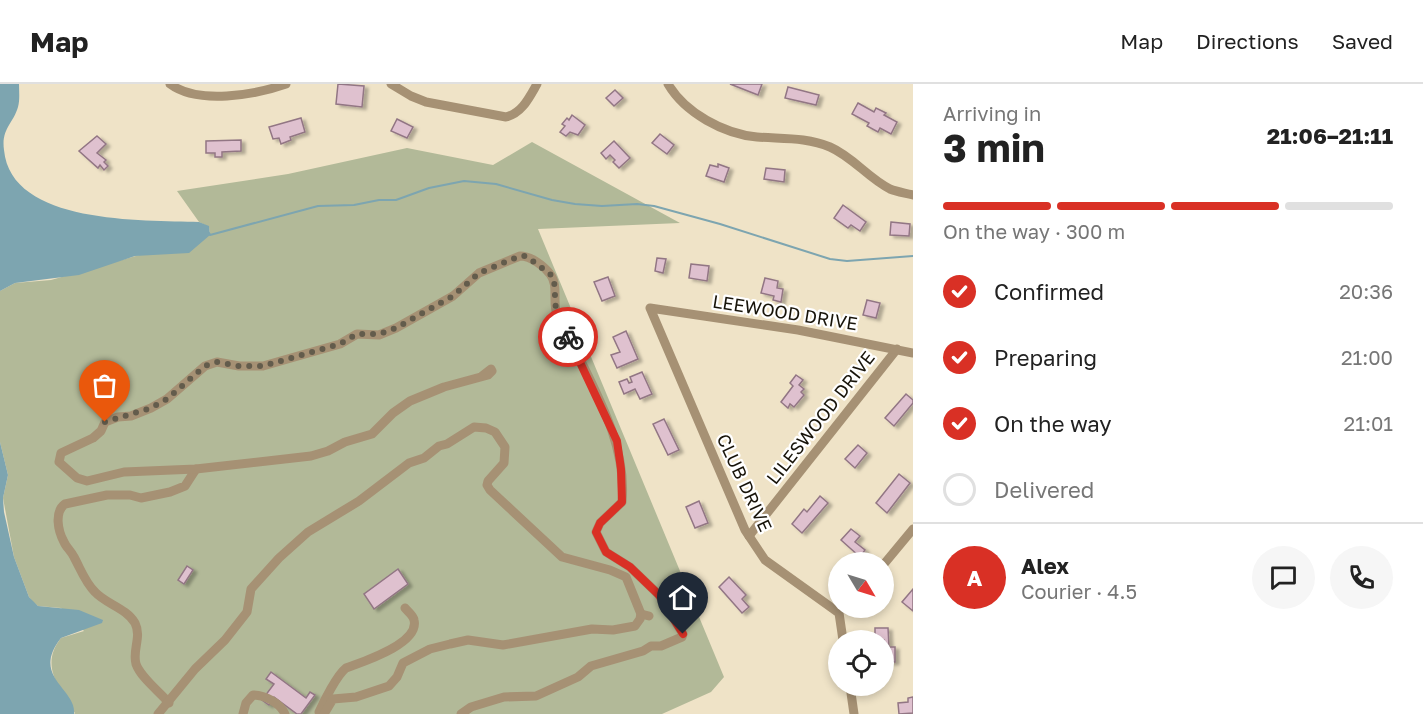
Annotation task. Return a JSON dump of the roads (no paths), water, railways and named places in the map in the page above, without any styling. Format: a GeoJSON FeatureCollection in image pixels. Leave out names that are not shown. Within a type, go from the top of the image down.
{"type":"FeatureCollection","features":[{"type":"Feature","properties":{"kind":"street"},"geometry":{"type":"LineString","coordinates":[[170,84],[187,94],[225,96],[286,84]]}},
{"type":"Feature","properties":{"kind":"street"},"geometry":{"type":"LineString","coordinates":[[391,84],[426,102],[506,117],[520,109],[537,84]]}},
{"type":"Feature","properties":{"kind":"street"},"geometry":{"type":"LineString","coordinates":[[668,84],[687,106],[718,126],[745,135],[805,140],[829,147],[845,155],[891,190],[913,195]]}},
{"type":"Feature","properties":{"kind":"street"},"geometry":{"type":"LineString","coordinates":[[461,714],[471,707],[504,697],[536,696],[578,677],[591,666],[643,651],[651,646],[661,646],[682,637],[683,634],[668,608],[651,586],[620,560],[606,552],[599,540],[596,532],[600,523],[622,502],[617,441],[556,312],[554,279],[526,256],[520,256],[479,273],[453,296],[429,311],[379,334],[357,334],[340,344],[263,366],[211,363],[167,399],[131,416],[118,417],[105,422],[93,438],[61,453],[58,457],[66,470],[87,481],[124,472],[196,469],[300,458],[328,451],[345,442],[372,434],[393,412],[410,401],[444,387],[482,376]]}},
{"type":"Feature","properties":{"kind":"street","name":"LEEWOOD DRIVE"},"geometry":{"type":"LineString","coordinates":[[650,308],[798,330],[913,353]]}},
{"type":"Feature","properties":{"kind":"street","name":"CLUB DRIVE"},"geometry":{"type":"LineString","coordinates":[[650,308],[748,536],[765,560],[828,606]]}},
{"type":"Feature","properties":{"kind":"street","name":"LILESWOOD DRIVE"},"geometry":{"type":"LineString","coordinates":[[748,536],[897,349]]}},
{"type":"Feature","properties":{"kind":"street"},"geometry":{"type":"LineString","coordinates":[[158,714],[195,669],[225,640],[247,612],[250,589],[279,558],[308,532],[359,501],[409,463],[424,458],[439,446],[447,444],[474,427],[486,428],[495,432],[505,447],[504,463],[488,481],[487,485],[490,490],[562,557],[626,577],[645,615],[635,626],[626,628],[592,629],[503,645],[468,640],[430,649],[403,663],[397,677],[389,686],[356,697],[333,699],[324,714]]}},
{"type":"Feature","properties":{"kind":"street"},"geometry":{"type":"LineString","coordinates":[[169,703],[136,665],[135,656],[139,638],[134,623],[122,610],[96,594],[78,569],[75,558],[60,535],[59,512],[65,504],[107,495],[130,495],[141,498],[170,492],[185,486],[196,469]]}},
{"type":"Feature","properties":{"kind":"street"},"geometry":{"type":"LineString","coordinates":[[894,552],[913,529]]}},
{"type":"Feature","properties":{"kind":"street"},"geometry":{"type":"LineString","coordinates":[[319,714],[324,700],[341,671],[379,655],[407,638],[414,627],[414,620],[405,608]]}},
{"type":"Feature","properties":{"kind":"street"},"geometry":{"type":"LineString","coordinates":[[244,714],[246,703],[253,695],[262,695],[283,709],[285,714]]}},
{"type":"Feature","properties":{"kind":"street"},"geometry":{"type":"LineString","coordinates":[[851,696],[854,714]]}},
{"type":"Feature","properties":{"kind":"water"},"geometry":{"type":"Polygon","coordinates":[[[0,84],[19,84],[19,104],[4,137],[4,150],[12,175],[30,193],[54,205],[83,213],[115,218],[199,222],[209,226],[210,235],[189,253],[135,256],[79,275],[15,283],[0,291],[0,84]]]}},
{"type":"Feature","properties":{"kind":"water"},"geometry":{"type":"Polygon","coordinates":[[[0,442],[8,475],[3,498],[4,512],[14,557],[29,597],[38,606],[79,610],[103,620],[102,623],[61,638],[53,651],[50,663],[52,673],[69,697],[74,714],[0,714],[0,442]]]}},
{"type":"Feature","properties":{"kind":"waterway"},"geometry":{"type":"LineString","coordinates":[[209,233],[210,235],[318,206],[396,200],[429,188],[464,181],[496,184],[575,204],[654,206],[830,259],[847,261],[913,256]]}}]}
